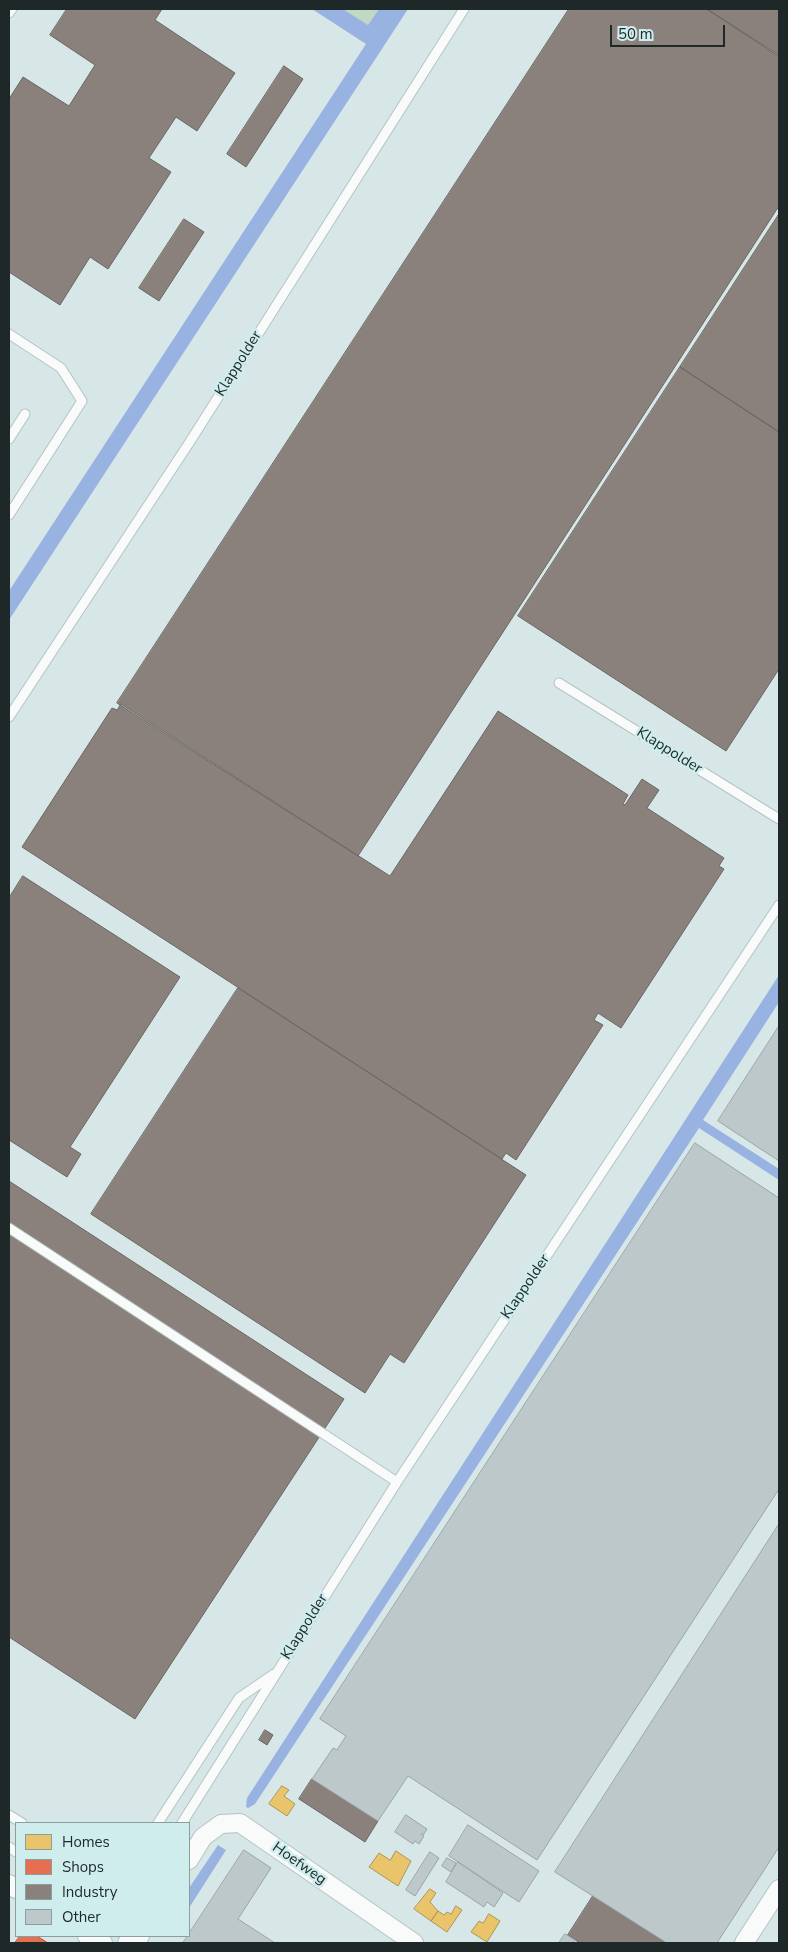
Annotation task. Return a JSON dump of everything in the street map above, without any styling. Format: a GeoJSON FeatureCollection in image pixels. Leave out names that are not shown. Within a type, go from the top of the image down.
{"type":"FeatureCollection","features":[{"type":"Feature","properties":{"kind":"street","name":"Hoefweg"},"geometry":{"type":"LineString","coordinates":[[190,1858],[203,1837],[221,1824],[240,1823],[414,1943]]}},
{"type":"Feature","properties":{"kind":"street"},"geometry":{"type":"LineString","coordinates":[[744,1943],[779,1889]]}},
{"type":"Feature","properties":{"kind":"street"},"geometry":{"type":"LineString","coordinates":[[88,1937],[103,1943]]}},
{"type":"Feature","properties":{"kind":"lane"},"geometry":{"type":"LineString","coordinates":[[9,13],[12,9]]}},
{"type":"Feature","properties":{"kind":"lane","name":"Klappolder"},"geometry":{"type":"LineString","coordinates":[[9,717],[191,440],[464,9]]}},
{"type":"Feature","properties":{"kind":"lane"},"geometry":{"type":"LineString","coordinates":[[9,334],[61,368],[82,401],[9,515]]}},
{"type":"Feature","properties":{"kind":"lane"},"geometry":{"type":"LineString","coordinates":[[9,439],[25,414]]}},
{"type":"Feature","properties":{"kind":"lane","name":"Klappolder"},"geometry":{"type":"LineString","coordinates":[[559,683],[779,819]]}},
{"type":"Feature","properties":{"kind":"lane","name":"Klappolder"},"geometry":{"type":"LineString","coordinates":[[183,1822],[397,1482],[779,905]]}},
{"type":"Feature","properties":{"kind":"lane"},"geometry":{"type":"LineString","coordinates":[[9,1228],[397,1482]]}},
{"type":"Feature","properties":{"kind":"lane","name":"Klappolder"},"geometry":{"type":"LineString","coordinates":[[159,1822],[239,1698],[277,1673]]}},
{"type":"Feature","properties":{"kind":"lane"},"geometry":{"type":"LineString","coordinates":[[9,1815],[20,1822]]}},
{"type":"Feature","properties":{"kind":"green space"},"geometry":{"type":"Polygon","coordinates":[[[343,9],[379,9],[368,25],[343,9]]]}},
{"type":"Feature","properties":{"kind":"water"},"geometry":{"type":"Polygon","coordinates":[[[312,9],[343,9],[368,25],[379,9],[408,9],[9,620],[9,591],[366,44],[312,9]]]}},
{"type":"Feature","properties":{"kind":"water"},"geometry":{"type":"Polygon","coordinates":[[[779,975],[779,1002],[703,1120],[779,1169],[779,1180],[699,1128],[255,1804],[248,1808],[246,1807],[247,1798],[779,975]]]}},
{"type":"Feature","properties":{"kind":"water"},"geometry":{"type":"Polygon","coordinates":[[[218,1845],[226,1850],[190,1906],[190,1887],[218,1845]]]}},
{"type":"Feature","properties":{"kind":"building: Homes"},"geometry":{"type":"Polygon","coordinates":[[[282,1786],[289,1790],[284,1796],[295,1804],[287,1816],[269,1804],[282,1786]]]}},
{"type":"Feature","properties":{"kind":"building: Homes"},"geometry":{"type":"Polygon","coordinates":[[[396,1851],[411,1861],[398,1886],[369,1867],[379,1853],[390,1860],[396,1851]]]}},
{"type":"Feature","properties":{"kind":"building: Homes"},"geometry":{"type":"Polygon","coordinates":[[[430,1889],[436,1893],[430,1902],[438,1911],[431,1921],[414,1909],[430,1889]]]}},
{"type":"Feature","properties":{"kind":"building: Homes"},"geometry":{"type":"Polygon","coordinates":[[[456,1906],[462,1910],[447,1932],[431,1921],[438,1911],[444,1915],[447,1912],[451,1914],[456,1906]]]}},
{"type":"Feature","properties":{"kind":"building: Homes"},"geometry":{"type":"Polygon","coordinates":[[[489,1914],[500,1921],[487,1942],[471,1932],[479,1921],[483,1923],[489,1914]]]}},
{"type":"Feature","properties":{"kind":"building: Shops"},"geometry":{"type":"Polygon","coordinates":[[[19,1937],[39,1937],[48,1943],[15,1943],[19,1937]]]}},
{"type":"Feature","properties":{"kind":"building: Industry"},"geometry":{"type":"Polygon","coordinates":[[[67,9],[162,9],[155,20],[235,73],[197,131],[176,117],[149,158],[171,172],[108,269],[90,257],[60,305],[9,272],[9,99],[23,77],[69,106],[95,65],[50,35],[67,9]]]}},
{"type":"Feature","properties":{"kind":"building: Industry"},"geometry":{"type":"Polygon","coordinates":[[[569,9],[707,9],[779,55],[779,206],[358,856],[117,703],[569,9]]]}},
{"type":"Feature","properties":{"kind":"building: Industry"},"geometry":{"type":"Polygon","coordinates":[[[707,9],[779,9],[779,56],[707,9]]]}},
{"type":"Feature","properties":{"kind":"building: Industry"},"geometry":{"type":"Polygon","coordinates":[[[284,66],[303,79],[246,167],[227,154],[284,66]]]}},
{"type":"Feature","properties":{"kind":"building: Industry"},"geometry":{"type":"Polygon","coordinates":[[[779,214],[779,432],[680,367],[779,214]]]}},
{"type":"Feature","properties":{"kind":"building: Industry"},"geometry":{"type":"Polygon","coordinates":[[[184,219],[204,232],[159,301],[139,288],[184,219]]]}},
{"type":"Feature","properties":{"kind":"building: Industry"},"geometry":{"type":"Polygon","coordinates":[[[680,367],[779,432],[779,669],[726,751],[518,616],[680,367]]]}},
{"type":"Feature","properties":{"kind":"building: Industry"},"geometry":{"type":"Polygon","coordinates":[[[121,704],[390,876],[498,711],[628,795],[623,804],[625,805],[642,779],[659,790],[647,808],[724,858],[719,866],[724,869],[621,1028],[598,1013],[594,1020],[603,1025],[516,1160],[506,1153],[502,1159],[22,847],[112,708],[117,710],[121,704]]]}},
{"type":"Feature","properties":{"kind":"building: Industry"},"geometry":{"type":"Polygon","coordinates":[[[23,876],[180,977],[70,1147],[81,1154],[67,1177],[9,1140],[9,898],[23,876]]]}},
{"type":"Feature","properties":{"kind":"building: Industry"},"geometry":{"type":"Polygon","coordinates":[[[238,988],[526,1175],[404,1363],[390,1354],[365,1393],[91,1214],[238,988]]]}},
{"type":"Feature","properties":{"kind":"building: Industry"},"geometry":{"type":"Polygon","coordinates":[[[9,1181],[344,1399],[135,1719],[9,1637],[9,1181]]]}},
{"type":"Feature","properties":{"kind":"building: Industry"},"geometry":{"type":"Polygon","coordinates":[[[265,1730],[273,1735],[267,1745],[259,1740],[265,1730]]]}},
{"type":"Feature","properties":{"kind":"building: Industry"},"geometry":{"type":"Polygon","coordinates":[[[312,1779],[378,1821],[365,1842],[299,1799],[312,1779]]]}},
{"type":"Feature","properties":{"kind":"building: Industry"},"geometry":{"type":"Polygon","coordinates":[[[593,1896],[667,1943],[580,1943],[568,1935],[593,1896]]]}},
{"type":"Feature","properties":{"kind":"building: Other"},"geometry":{"type":"Polygon","coordinates":[[[779,1026],[779,1161],[718,1121],[779,1026]]]}},
{"type":"Feature","properties":{"kind":"building: Other"},"geometry":{"type":"Polygon","coordinates":[[[695,1143],[779,1198],[779,1489],[537,1860],[408,1776],[378,1821],[312,1779],[333,1748],[337,1750],[346,1736],[320,1719],[695,1143]]]}},
{"type":"Feature","properties":{"kind":"building: Other"},"geometry":{"type":"Polygon","coordinates":[[[779,1524],[779,1847],[717,1943],[667,1943],[555,1872],[779,1524]]]}},
{"type":"Feature","properties":{"kind":"building: Other"},"geometry":{"type":"Polygon","coordinates":[[[406,1815],[427,1829],[424,1834],[421,1834],[424,1836],[419,1844],[415,1841],[413,1844],[395,1832],[406,1815]]]}},
{"type":"Feature","properties":{"kind":"building: Other"},"geometry":{"type":"Polygon","coordinates":[[[468,1825],[539,1871],[519,1902],[449,1856],[468,1825]]]}},
{"type":"Feature","properties":{"kind":"building: Other"},"geometry":{"type":"Polygon","coordinates":[[[244,1850],[271,1868],[238,1919],[275,1943],[183,1943],[187,1937],[190,1937],[190,1932],[244,1850]]]}},
{"type":"Feature","properties":{"kind":"building: Other"},"geometry":{"type":"Polygon","coordinates":[[[430,1852],[439,1858],[415,1896],[406,1890],[430,1852]]]}},
{"type":"Feature","properties":{"kind":"building: Other"},"geometry":{"type":"Polygon","coordinates":[[[447,1858],[456,1863],[451,1872],[442,1866],[447,1858]]]}},
{"type":"Feature","properties":{"kind":"building: Other"},"geometry":{"type":"Polygon","coordinates":[[[458,1862],[503,1893],[494,1907],[487,1902],[484,1907],[446,1882],[458,1862]]]}},
{"type":"Feature","properties":{"kind":"building: Other"},"geometry":{"type":"Polygon","coordinates":[[[565,1934],[575,1940],[573,1943],[559,1943],[565,1934]]]}}]}
